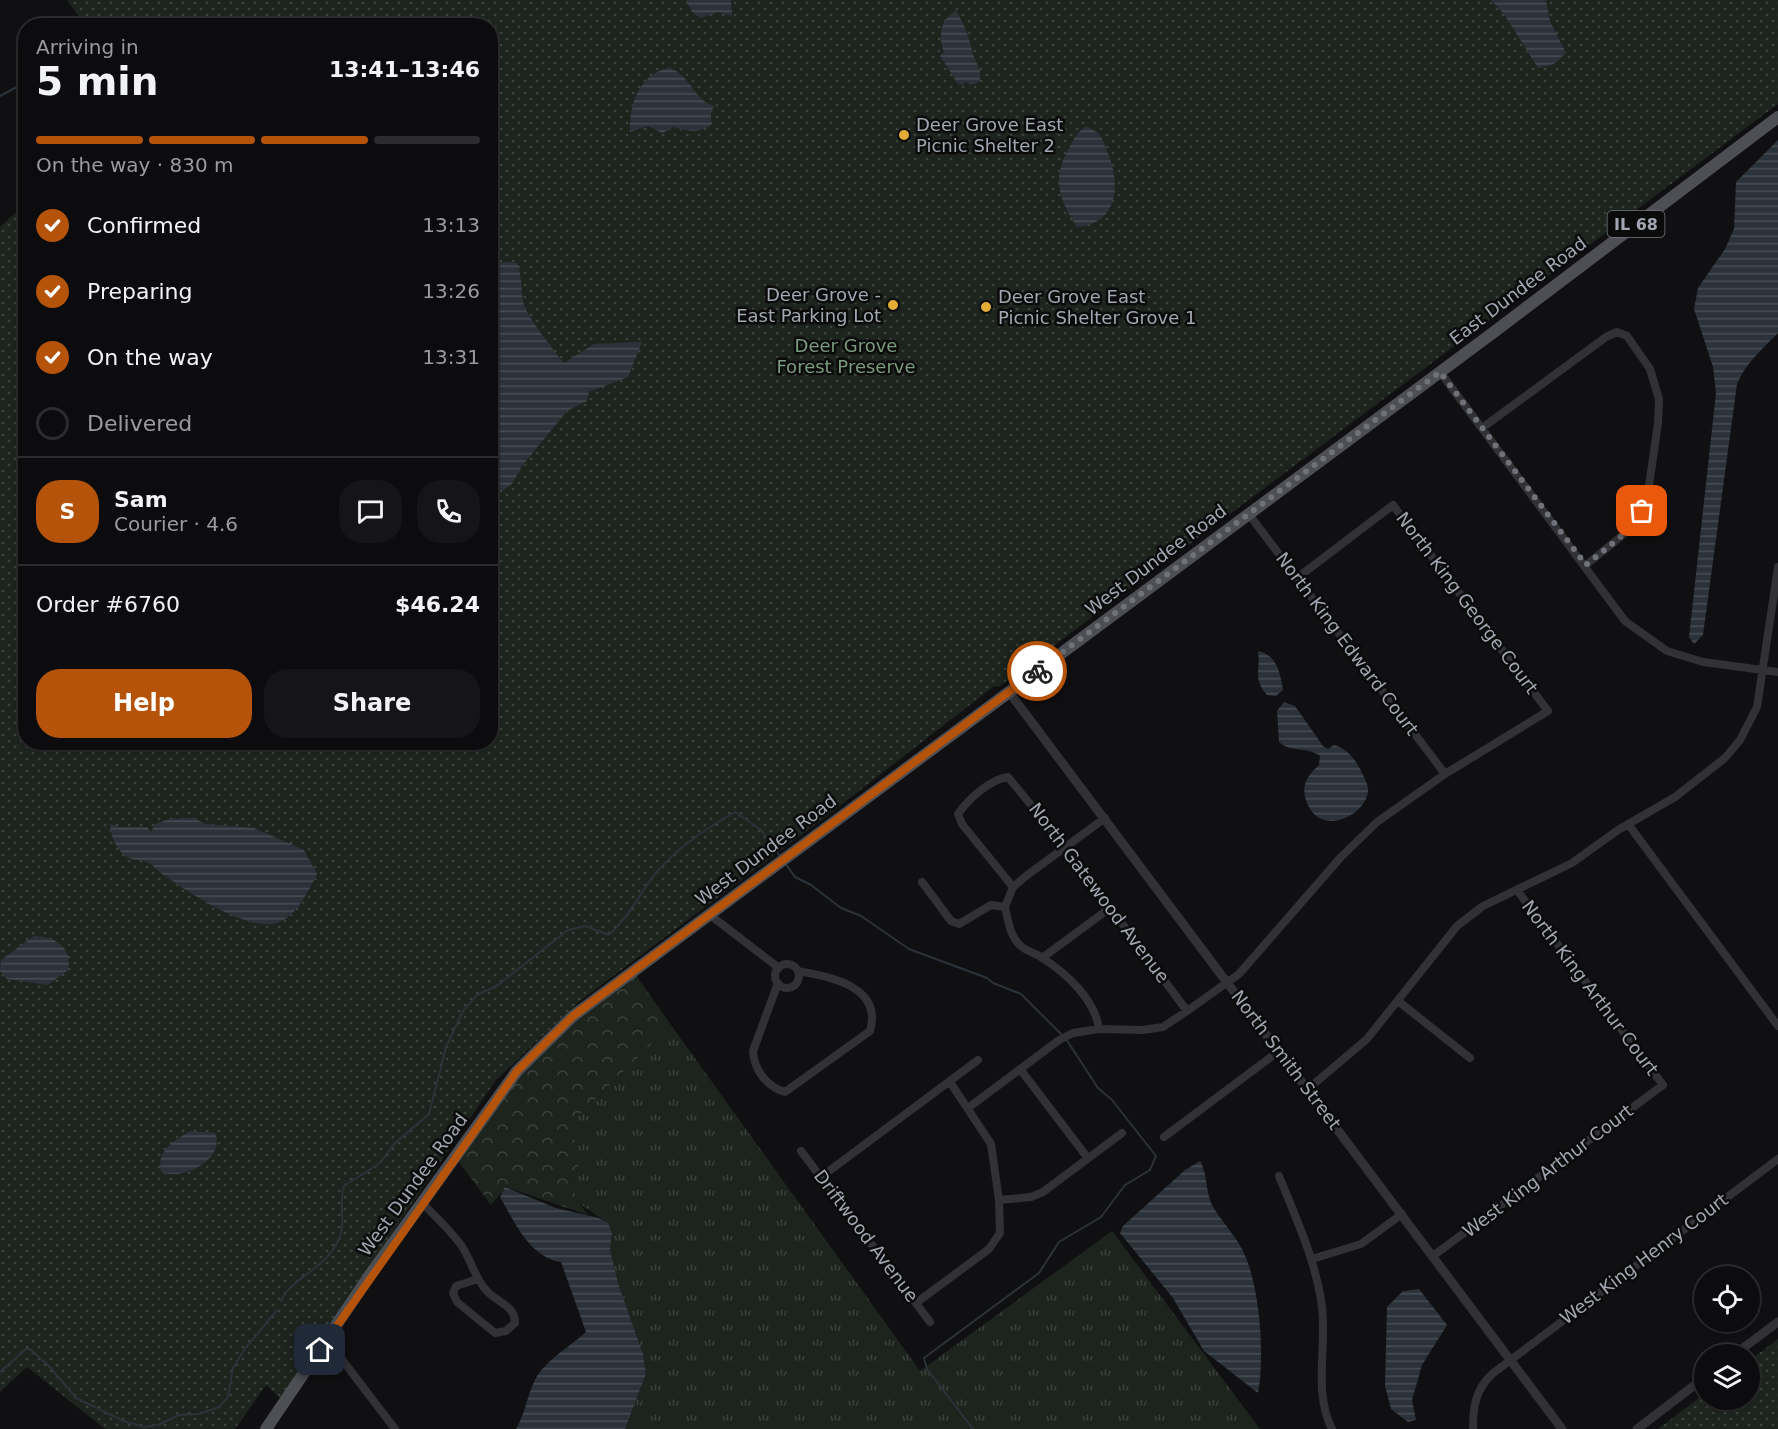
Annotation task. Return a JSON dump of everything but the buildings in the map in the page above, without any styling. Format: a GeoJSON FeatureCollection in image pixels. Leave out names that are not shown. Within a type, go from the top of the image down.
{"type":"FeatureCollection","features":[{"type":"Feature","properties":{"kind":"main road","name":"East Dundee Road"},"geometry":{"type":"LineString","coordinates":[[1394,406],[1778,117]]}},
{"type":"Feature","properties":{"kind":"main road","name":"West Dundee Road"},"geometry":{"type":"LineString","coordinates":[[266,1429],[422,1203],[517,1071],[573,1016],[1394,406]]}},
{"type":"Feature","properties":{"kind":"street"},"geometry":{"type":"LineString","coordinates":[[1482,429],[1606,337],[1617,332],[1630,339],[1650,369],[1659,399],[1647,500],[1629,530],[1586,565]]}},
{"type":"Feature","properties":{"kind":"street"},"geometry":{"type":"LineString","coordinates":[[1440,372],[1626,621],[1667,651],[1703,662],[1778,672]]}},
{"type":"Feature","properties":{"kind":"street","name":"North King George Court"},"geometry":{"type":"LineString","coordinates":[[1297,578],[1393,505],[1548,711],[1445,774]]}},
{"type":"Feature","properties":{"kind":"street","name":"North King Edward Court"},"geometry":{"type":"LineString","coordinates":[[1248,513],[1445,774]]}},
{"type":"Feature","properties":{"kind":"street"},"geometry":{"type":"LineString","coordinates":[[1308,1089],[1367,1039],[1457,926],[1483,906],[1572,863],[1628,824],[1684,791],[1717,766],[1740,741],[1757,707],[1778,567]]}},
{"type":"Feature","properties":{"kind":"street","name":"North Smith Street"},"geometry":{"type":"LineString","coordinates":[[1009,692],[1562,1429]]}},
{"type":"Feature","properties":{"kind":"street"},"geometry":{"type":"LineString","coordinates":[[968,1108],[1059,1040],[1073,1034],[1099,1029],[1143,1030],[1163,1027],[1188,1011],[1239,974],[1357,840],[1389,812],[1445,774]]}},
{"type":"Feature","properties":{"kind":"street","name":"North Gatewood Avenue"},"geometry":{"type":"LineString","coordinates":[[1013,887],[962,824],[958,814],[963,806],[999,778],[1008,777],[1066,848],[1188,1011]]}},
{"type":"Feature","properties":{"kind":"street"},"geometry":{"type":"LineString","coordinates":[[1099,1029],[1097,1016],[1087,999],[1069,979],[1042,957],[1020,945],[1009,927],[1005,907],[1013,887],[1105,818]]}},
{"type":"Feature","properties":{"kind":"street"},"geometry":{"type":"LineString","coordinates":[[1628,824],[1778,1026]]}},
{"type":"Feature","properties":{"kind":"street"},"geometry":{"type":"LineString","coordinates":[[922,882],[951,921],[959,924],[991,905],[1005,907]]}},
{"type":"Feature","properties":{"kind":"street","name":"North King Arthur Court"},"geometry":{"type":"LineString","coordinates":[[1517,891],[1663,1086]]}},
{"type":"Feature","properties":{"kind":"street"},"geometry":{"type":"LineString","coordinates":[[1042,957],[1110,908]]}},
{"type":"Feature","properties":{"kind":"street"},"geometry":{"type":"LineString","coordinates":[[710,915],[779,968]]}},
{"type":"Feature","properties":{"kind":"street"},"geometry":{"type":"LineString","coordinates":[[789,964],[798,971],[847,983],[870,1004],[874,1017],[870,1031],[784,1092],[769,1085],[754,1061],[753,1051],[778,983],[776,975],[779,968],[789,964]]}},
{"type":"Feature","properties":{"kind":"street"},"geometry":{"type":"LineString","coordinates":[[778,983],[784,987],[792,987],[798,982],[798,971]]}},
{"type":"Feature","properties":{"kind":"street"},"geometry":{"type":"LineString","coordinates":[[1398,1001],[1470,1058]]}},
{"type":"Feature","properties":{"kind":"street"},"geometry":{"type":"LineString","coordinates":[[1164,1137],[1279,1051]]}},
{"type":"Feature","properties":{"kind":"street"},"geometry":{"type":"LineString","coordinates":[[821,1177],[978,1060]]}},
{"type":"Feature","properties":{"kind":"street"},"geometry":{"type":"LineString","coordinates":[[1020,1069],[1087,1157]]}},
{"type":"Feature","properties":{"kind":"street"},"geometry":{"type":"LineString","coordinates":[[916,1304],[996,1241],[1001,1224],[989,1138],[950,1082]]}},
{"type":"Feature","properties":{"kind":"street","name":"West King Arthur Court"},"geometry":{"type":"LineString","coordinates":[[1433,1256],[1663,1086]]}},
{"type":"Feature","properties":{"kind":"street"},"geometry":{"type":"LineString","coordinates":[[999,1200],[1031,1197],[1043,1192],[1122,1133]]}},
{"type":"Feature","properties":{"kind":"street","name":"Driftwood Avenue"},"geometry":{"type":"LineString","coordinates":[[801,1151],[930,1322]]}},
{"type":"Feature","properties":{"kind":"street","name":"West King Henry Court"},"geometry":{"type":"LineString","coordinates":[[1473,1429],[1473,1406],[1477,1394],[1488,1378],[1778,1159]]}},
{"type":"Feature","properties":{"kind":"street"},"geometry":{"type":"LineString","coordinates":[[1279,1176],[1312,1259],[1322,1306],[1323,1402],[1332,1429]]}},
{"type":"Feature","properties":{"kind":"street"},"geometry":{"type":"LineString","coordinates":[[422,1203],[460,1245],[477,1279],[501,1304],[510,1308],[515,1317],[515,1323],[506,1331],[495,1333],[457,1302],[453,1293],[456,1286],[477,1279]]}},
{"type":"Feature","properties":{"kind":"street"},"geometry":{"type":"LineString","coordinates":[[1312,1259],[1361,1244],[1402,1214]]}},
{"type":"Feature","properties":{"kind":"street"},"geometry":{"type":"LineString","coordinates":[[1748,1344],[1778,1322]]}},
{"type":"Feature","properties":{"kind":"street"},"geometry":{"type":"LineString","coordinates":[[327,1340],[395,1429]]}},
{"type":"Feature","properties":{"kind":"street"},"geometry":{"type":"LineString","coordinates":[[1637,1429],[1694,1386]]}},
{"type":"Feature","properties":{"kind":"green space","name":"Deer Grove Forest Preserve"},"geometry":{"type":"Polygon","coordinates":[[[67,0],[1778,0],[1778,104],[1000,686],[993,687],[837,808],[580,1001],[496,1080],[280,1398],[266,1385],[235,1429],[105,1429],[27,1367],[0,1392],[0,227],[18,210],[18,750],[498,750],[498,18],[80,18],[67,0]]]}},
{"type":"Feature","properties":{"kind":"green space"},"geometry":{"type":"Polygon","coordinates":[[[633,971],[671,1025],[570,1124],[580,1162],[571,1185],[588,1215],[506,1187],[491,1205],[455,1157],[549,1040],[633,971]]]}},
{"type":"Feature","properties":{"kind":"green space"},"geometry":{"type":"Polygon","coordinates":[[[671,1025],[920,1371],[1112,1231],[1260,1429],[625,1429],[646,1374],[643,1354],[618,1283],[610,1249],[612,1233],[608,1223],[580,1204],[571,1185],[580,1162],[571,1147],[570,1124],[671,1025]]]}},
{"type":"Feature","properties":{"kind":"green space"},"geometry":{"type":"Polygon","coordinates":[[[1778,1339],[1778,1429],[1658,1429],[1694,1402],[1694,1410],[1760,1410],[1760,1353],[1778,1339]]]}},
{"type":"Feature","properties":{"kind":"shaded area"},"geometry":{"type":"Polygon","coordinates":[[[686,0],[731,0],[732,16],[718,12],[701,18],[692,12],[686,0]]]}},
{"type":"Feature","properties":{"kind":"shaded area"},"geometry":{"type":"Polygon","coordinates":[[[1491,0],[1546,0],[1550,21],[1566,53],[1554,64],[1538,68],[1504,14],[1491,0]]]}},
{"type":"Feature","properties":{"kind":"shaded area"},"geometry":{"type":"Polygon","coordinates":[[[956,11],[966,30],[973,55],[980,69],[979,82],[971,85],[966,82],[963,85],[958,84],[940,56],[944,52],[941,40],[942,29],[947,19],[956,11]]]}},
{"type":"Feature","properties":{"kind":"shaded area"},"geometry":{"type":"Polygon","coordinates":[[[669,68],[682,75],[702,99],[715,106],[711,111],[711,125],[698,131],[674,127],[662,133],[648,126],[630,132],[631,111],[638,92],[650,77],[669,68]]]}},
{"type":"Feature","properties":{"kind":"shaded area"},"geometry":{"type":"Polygon","coordinates":[[[1086,126],[1098,133],[1102,139],[1111,163],[1115,188],[1109,210],[1091,224],[1077,227],[1065,207],[1059,179],[1060,169],[1069,148],[1078,133],[1086,126]]]}},
{"type":"Feature","properties":{"kind":"shaded area"},"geometry":{"type":"Polygon","coordinates":[[[1778,140],[1778,333],[1750,363],[1737,384],[1703,635],[1694,644],[1689,637],[1716,393],[1713,367],[1694,309],[1698,288],[1725,249],[1734,229],[1736,182],[1778,140]]]}},
{"type":"Feature","properties":{"kind":"shaded area"},"geometry":{"type":"Polygon","coordinates":[[[517,263],[526,310],[564,363],[594,344],[642,342],[628,377],[589,392],[587,401],[567,411],[522,466],[512,484],[498,494],[498,264],[517,263]]]}},
{"type":"Feature","properties":{"kind":"shaded area"},"geometry":{"type":"Polygon","coordinates":[[[1258,651],[1270,656],[1279,671],[1283,690],[1276,696],[1267,695],[1262,689],[1258,678],[1258,651]]]}},
{"type":"Feature","properties":{"kind":"shaded area"},"geometry":{"type":"Polygon","coordinates":[[[1284,702],[1295,706],[1323,746],[1328,749],[1334,745],[1339,747],[1348,753],[1358,765],[1367,783],[1368,792],[1358,810],[1349,816],[1329,821],[1319,818],[1311,810],[1305,797],[1305,783],[1319,765],[1320,756],[1310,751],[1288,747],[1279,742],[1277,711],[1284,702]]]}},
{"type":"Feature","properties":{"kind":"shaded area"},"geometry":{"type":"Polygon","coordinates":[[[194,818],[205,824],[254,828],[304,850],[317,874],[305,897],[294,911],[281,921],[273,924],[260,924],[217,908],[163,875],[149,863],[125,856],[115,843],[110,824],[120,827],[147,827],[151,832],[155,824],[169,819],[194,818]]]}},
{"type":"Feature","properties":{"kind":"shaded area"},"geometry":{"type":"Polygon","coordinates":[[[34,936],[55,941],[65,949],[68,955],[68,970],[48,985],[7,979],[0,971],[1,960],[34,936]]]}},
{"type":"Feature","properties":{"kind":"shaded area"},"geometry":{"type":"Polygon","coordinates":[[[190,1131],[215,1133],[217,1143],[214,1152],[208,1160],[190,1171],[180,1174],[161,1172],[161,1158],[164,1152],[172,1143],[190,1131]]]}},
{"type":"Feature","properties":{"kind":"shaded area"},"geometry":{"type":"Polygon","coordinates":[[[1200,1161],[1212,1205],[1243,1251],[1254,1283],[1261,1341],[1258,1393],[1204,1351],[1173,1298],[1120,1233],[1123,1226],[1185,1170],[1200,1161]]]}},
{"type":"Feature","properties":{"kind":"shaded area"},"geometry":{"type":"Polygon","coordinates":[[[505,1187],[556,1208],[599,1218],[608,1223],[612,1233],[610,1249],[618,1283],[643,1354],[646,1374],[625,1429],[516,1429],[539,1373],[551,1360],[586,1332],[561,1262],[540,1254],[524,1237],[500,1197],[505,1187]]]}},
{"type":"Feature","properties":{"kind":"shaded area"},"geometry":{"type":"Polygon","coordinates":[[[1419,1289],[1447,1325],[1422,1365],[1412,1400],[1416,1420],[1408,1422],[1391,1409],[1385,1386],[1387,1307],[1403,1291],[1419,1289]]]}},
{"type":"Feature","properties":{"kind":"waterway"},"geometry":{"type":"LineString","coordinates":[[0,96],[18,86]]}},
{"type":"Feature","properties":{"kind":"waterway"},"geometry":{"type":"LineString","coordinates":[[281,1301],[291,1287],[325,1259],[338,1241],[342,1227],[344,1186],[380,1163],[395,1143],[429,1114],[446,1047],[463,1011],[477,995],[498,985],[568,930],[585,926],[609,935],[632,909],[651,879],[669,859],[701,833],[735,812],[761,830],[780,856]]}},
{"type":"Feature","properties":{"kind":"waterway"},"geometry":{"type":"LineString","coordinates":[[785,863],[795,877],[811,885],[841,908],[861,916],[909,949],[987,978],[993,983],[1021,994],[1062,1035]]}},
{"type":"Feature","properties":{"kind":"waterway"},"geometry":{"type":"LineString","coordinates":[[973,1429],[927,1369],[924,1358],[1039,1273],[1059,1242],[1101,1217],[1125,1185],[1150,1170],[1156,1156],[1112,1100],[1098,1088],[1066,1039]]}},
{"type":"Feature","properties":{"kind":"waterway"},"geometry":{"type":"LineString","coordinates":[[0,1372],[26,1349],[30,1349],[49,1366],[76,1398],[126,1422],[145,1427],[158,1425],[179,1415],[199,1414],[219,1407],[228,1397],[233,1368],[244,1350],[277,1310]]}},
{"type":"Feature","properties":{"kind":"way so far"},"geometry":{"type":"LineString","coordinates":[[1037,671],[1440,372],[1586,565],[1629,530],[1642,511]]}},
{"type":"Feature","properties":{"kind":"place","name":"Deer Grove East Picnic Shelter 2"},"geometry":{"type":"Point","coordinates":[904,135]}},
{"type":"Feature","properties":{"kind":"place","name":"Deer Grove - East Parking Lot"},"geometry":{"type":"Point","coordinates":[893,305]}},
{"type":"Feature","properties":{"kind":"place","name":"Deer Grove East Picnic Shelter Grove 1"},"geometry":{"type":"Point","coordinates":[986,307]}},
{"type":"Feature","properties":{"kind":"route"},"geometry":{"type":"LineString","coordinates":[[320,1350],[372,1272],[517,1071],[573,1016],[1037,671]]}}]}
